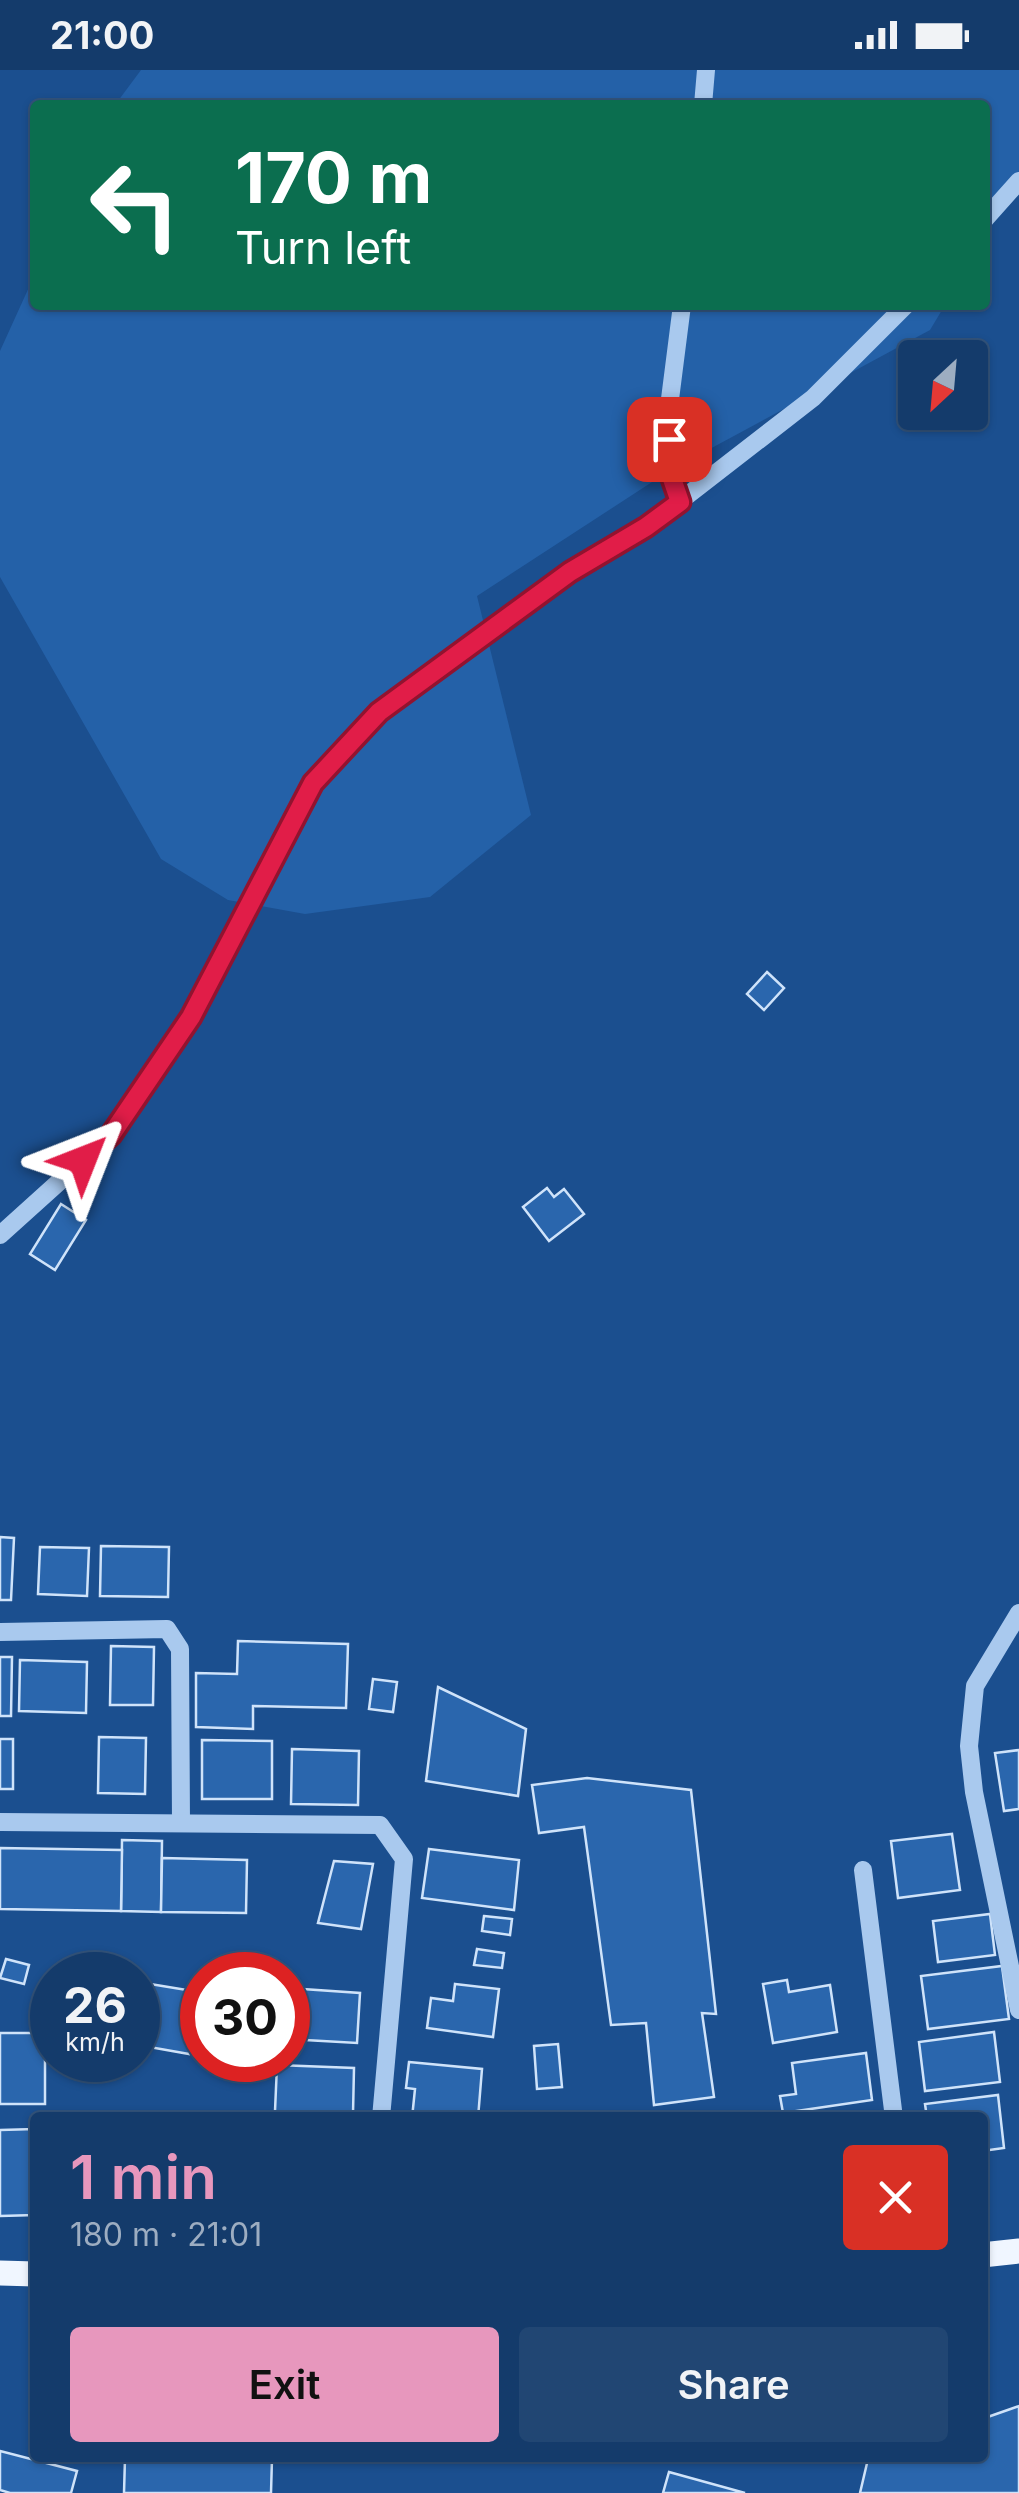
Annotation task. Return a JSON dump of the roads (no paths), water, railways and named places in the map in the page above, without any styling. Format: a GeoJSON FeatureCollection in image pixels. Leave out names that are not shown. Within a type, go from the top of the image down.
{"type":"FeatureCollection","features":[{"type":"Feature","properties":{"kind":"main road"},"geometry":{"type":"LineString","coordinates":[[988,2255],[1019,2250]]}},
{"type":"Feature","properties":{"kind":"main road"},"geometry":{"type":"LineString","coordinates":[[0,2273],[30,2274]]}},
{"type":"Feature","properties":{"kind":"street"},"geometry":{"type":"LineString","coordinates":[[704,100],[706,70]]}},
{"type":"Feature","properties":{"kind":"street"},"geometry":{"type":"LineString","coordinates":[[990,214],[1019,182]]}},
{"type":"Feature","properties":{"kind":"street"},"geometry":{"type":"LineString","coordinates":[[680,502],[669,470],[669,407],[681,310]]}},
{"type":"Feature","properties":{"kind":"street"},"geometry":{"type":"LineString","coordinates":[[0,1235],[111,1135],[191,1017],[313,783],[379,712],[570,572],[680,502],[813,398],[901,310]]}},
{"type":"Feature","properties":{"kind":"street"},"geometry":{"type":"LineString","coordinates":[[1019,1613],[975,1686],[969,1746],[974,1792],[1019,2010]]}},
{"type":"Feature","properties":{"kind":"street"},"geometry":{"type":"LineString","coordinates":[[0,1632],[167,1628],[180,1650],[181,1824]]}},
{"type":"Feature","properties":{"kind":"street"},"geometry":{"type":"LineString","coordinates":[[0,1822],[380,1825],[404,1860],[382,2112]]}},
{"type":"Feature","properties":{"kind":"street"},"geometry":{"type":"LineString","coordinates":[[863,1870],[893,2112]]}}]}
